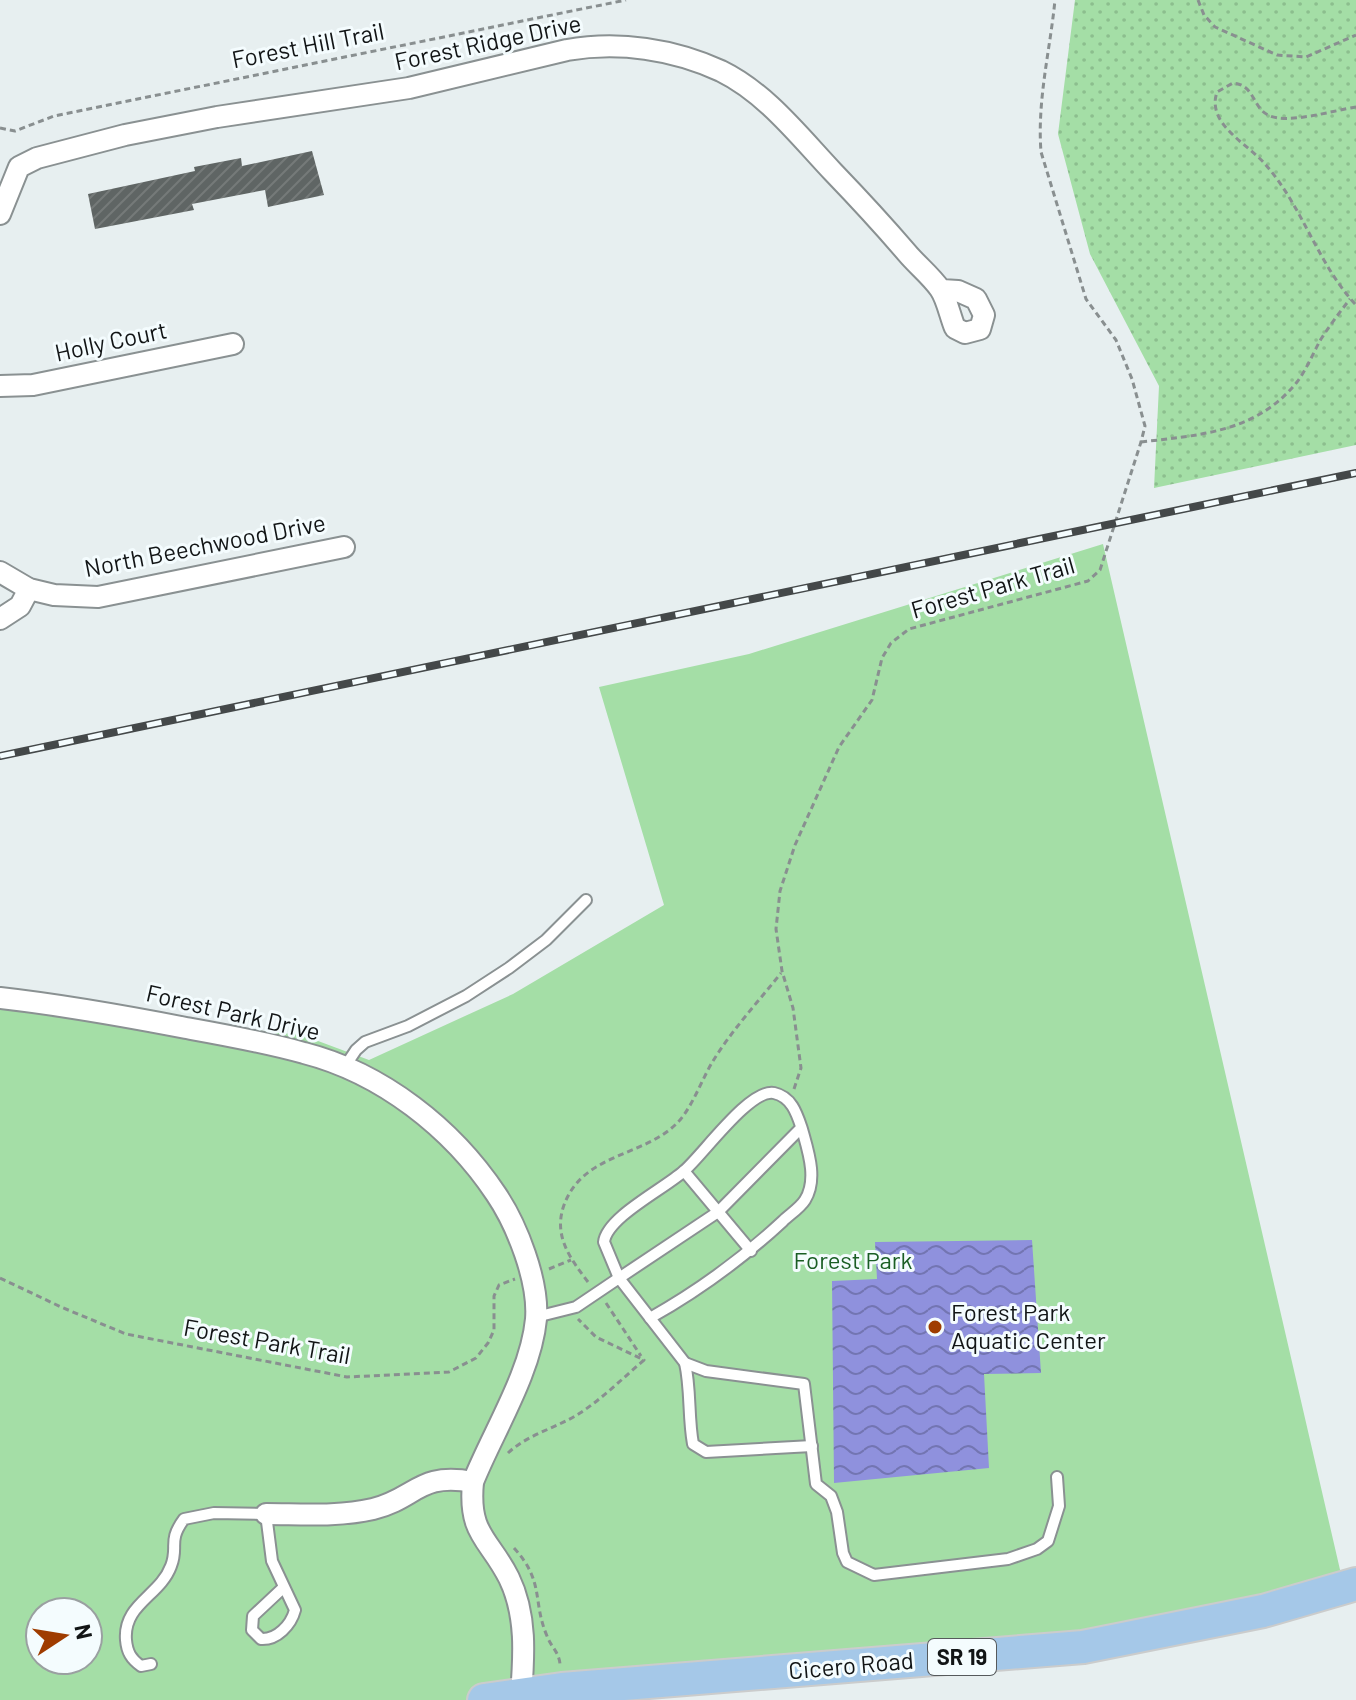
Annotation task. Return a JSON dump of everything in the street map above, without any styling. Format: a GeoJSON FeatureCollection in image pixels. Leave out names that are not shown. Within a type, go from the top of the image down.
{"type":"FeatureCollection","features":[{"type":"Feature","properties":{"kind":"main road","name":"Cicero Road"},"geometry":{"type":"LineString","coordinates":[[484,1700],[562,1689],[1083,1647],[1263,1611],[1356,1584]]}},
{"type":"Feature","properties":{"kind":"street","name":"Forest Ridge Drive"},"geometry":{"type":"LineString","coordinates":[[6,174],[25,162],[125,135],[217,117],[409,88],[582,47],[642,49],[666,52],[724,73],[767,104],[871,210],[942,290]]}},
{"type":"Feature","properties":{"kind":"street"},"geometry":{"type":"LineString","coordinates":[[0,214],[6,174]]}},
{"type":"Feature","properties":{"kind":"street","name":"Holly Court"},"geometry":{"type":"LineString","coordinates":[[0,386],[33,385],[233,344]]}},
{"type":"Feature","properties":{"kind":"street","name":"North Beechwood Drive"},"geometry":{"type":"LineString","coordinates":[[29,589],[64,596],[98,597],[344,547]]}},
{"type":"Feature","properties":{"kind":"street"},"geometry":{"type":"LineString","coordinates":[[0,572],[29,589],[20,606],[0,619]]}},
{"type":"Feature","properties":{"kind":"street","name":"Forest Park Drive"},"geometry":{"type":"LineString","coordinates":[[0,998],[117,1014],[230,1036],[307,1053],[344,1068],[408,1104],[456,1144],[503,1204],[525,1252],[536,1317],[519,1379],[473,1482],[471,1500],[483,1542],[509,1578],[521,1616],[525,1649],[521,1695]]}},
{"type":"Feature","properties":{"kind":"street"},"geometry":{"type":"LineString","coordinates":[[266,1514],[361,1511],[391,1502],[432,1481],[473,1482]]}},
{"type":"Feature","properties":{"kind":"lane"},"geometry":{"type":"LineString","coordinates":[[344,1068],[365,1042],[431,1014],[509,968],[546,940],[586,900]]}},
{"type":"Feature","properties":{"kind":"lane"},"geometry":{"type":"LineString","coordinates":[[650,1318],[685,1298],[751,1251],[805,1200],[811,1178],[810,1157],[795,1110],[788,1100],[772,1092],[760,1095],[684,1171],[610,1226],[604,1242],[619,1278],[650,1318],[685,1363],[691,1387],[689,1423],[693,1444],[706,1452],[812,1446]]}},
{"type":"Feature","properties":{"kind":"lane"},"geometry":{"type":"LineString","coordinates":[[536,1317],[576,1307],[718,1212],[801,1128]]}},
{"type":"Feature","properties":{"kind":"lane"},"geometry":{"type":"LineString","coordinates":[[684,1171],[751,1251]]}},
{"type":"Feature","properties":{"kind":"lane"},"geometry":{"type":"LineString","coordinates":[[685,1363],[706,1371],[804,1384],[816,1484],[831,1496],[847,1562],[874,1575],[1008,1559],[1037,1549],[1048,1541],[1059,1506],[1057,1477]]}},
{"type":"Feature","properties":{"kind":"lane"},"geometry":{"type":"LineString","coordinates":[[151,1664],[141,1666],[133,1661],[126,1642],[126,1630],[130,1616],[139,1603],[155,1589],[172,1565],[173,1536],[184,1519],[214,1513],[266,1514],[272,1561],[293,1604],[293,1616],[275,1637],[261,1639],[252,1630],[253,1616],[284,1587]]}},
{"type":"Feature","properties":{"kind":"path","name":"Forest Hill Trail"},"geometry":{"type":"LineString","coordinates":[[0,128],[15,131],[54,116],[626,0]]}},
{"type":"Feature","properties":{"kind":"path","name":"Forest Park Trail"},"geometry":{"type":"LineString","coordinates":[[793,1091],[801,1068],[793,1008],[782,971],[776,929],[780,891],[787,867],[839,747],[872,700],[882,658],[891,643],[909,629],[1088,581],[1100,570],[1145,426],[1132,379],[1116,340],[1086,299],[1041,152],[1042,79],[1052,34],[1055,0]]}},
{"type":"Feature","properties":{"kind":"path"},"geometry":{"type":"LineString","coordinates":[[1198,0],[1204,15],[1215,27],[1277,55],[1306,57],[1356,35]]}},
{"type":"Feature","properties":{"kind":"path"},"geometry":{"type":"LineString","coordinates":[[1356,107],[1276,118],[1262,111],[1245,87],[1233,83],[1217,92],[1214,105],[1222,123],[1286,189],[1316,250],[1356,305]]}},
{"type":"Feature","properties":{"kind":"path"},"geometry":{"type":"LineString","coordinates":[[1141,442],[1206,435],[1244,423],[1277,405],[1300,380],[1320,341],[1350,299]]}},
{"type":"Feature","properties":{"kind":"path"},"geometry":{"type":"LineString","coordinates":[[644,1360],[607,1304],[571,1260],[560,1236],[559,1225],[564,1206],[576,1181],[587,1171],[661,1135],[680,1119],[714,1059],[782,971]]}},
{"type":"Feature","properties":{"kind":"path","name":"Forest Park Trail"},"geometry":{"type":"LineString","coordinates":[[0,1278],[126,1334],[347,1377],[449,1372],[476,1358],[494,1330],[494,1296],[499,1285],[571,1260]]}},
{"type":"Feature","properties":{"kind":"path"},"geometry":{"type":"LineString","coordinates":[[576,1307],[579,1321],[596,1337],[644,1360]]}},
{"type":"Feature","properties":{"kind":"path"},"geometry":{"type":"LineString","coordinates":[[499,1462],[520,1441],[547,1431],[586,1409],[644,1360]]}},
{"type":"Feature","properties":{"kind":"path"},"geometry":{"type":"LineString","coordinates":[[512,1545],[528,1563],[533,1577],[547,1636],[559,1654],[562,1689]]}},
{"type":"Feature","properties":{"kind":"green space"},"geometry":{"type":"Polygon","coordinates":[[[1075,0],[1356,0],[1356,445],[1154,488],[1159,386],[1090,254],[1058,134],[1075,0]]]}},
{"type":"Feature","properties":{"kind":"green space","name":"Forest Park"},"geometry":{"type":"Polygon","coordinates":[[[1103,544],[1344,1587],[1082,1647],[500,1700],[0,1700],[0,1004],[302,1035],[369,1060],[513,994],[664,905],[599,687],[749,654],[1103,544]]]}},
{"type":"Feature","properties":{"kind":"water","name":"Forest Park Aquatic Center"},"geometry":{"type":"Polygon","coordinates":[[[1032,1240],[1041,1373],[984,1374],[989,1468],[834,1483],[832,1281],[877,1279],[875,1242],[1032,1240]]]}},
{"type":"Feature","properties":{"kind":"building"},"geometry":{"type":"Polygon","coordinates":[[[312,151],[324,195],[268,207],[265,190],[192,204],[194,210],[95,229],[88,194],[195,171],[194,167],[241,158],[242,166],[312,151]]]}},
{"type":"Feature","properties":{"kind":"railway"},"geometry":{"type":"LineString","coordinates":[[0,756],[1356,473]]}},
{"type":"Feature","properties":{"kind":"place","name":"Forest Park Aquatic Center"},"geometry":{"type":"Point","coordinates":[935,1327]}}]}
